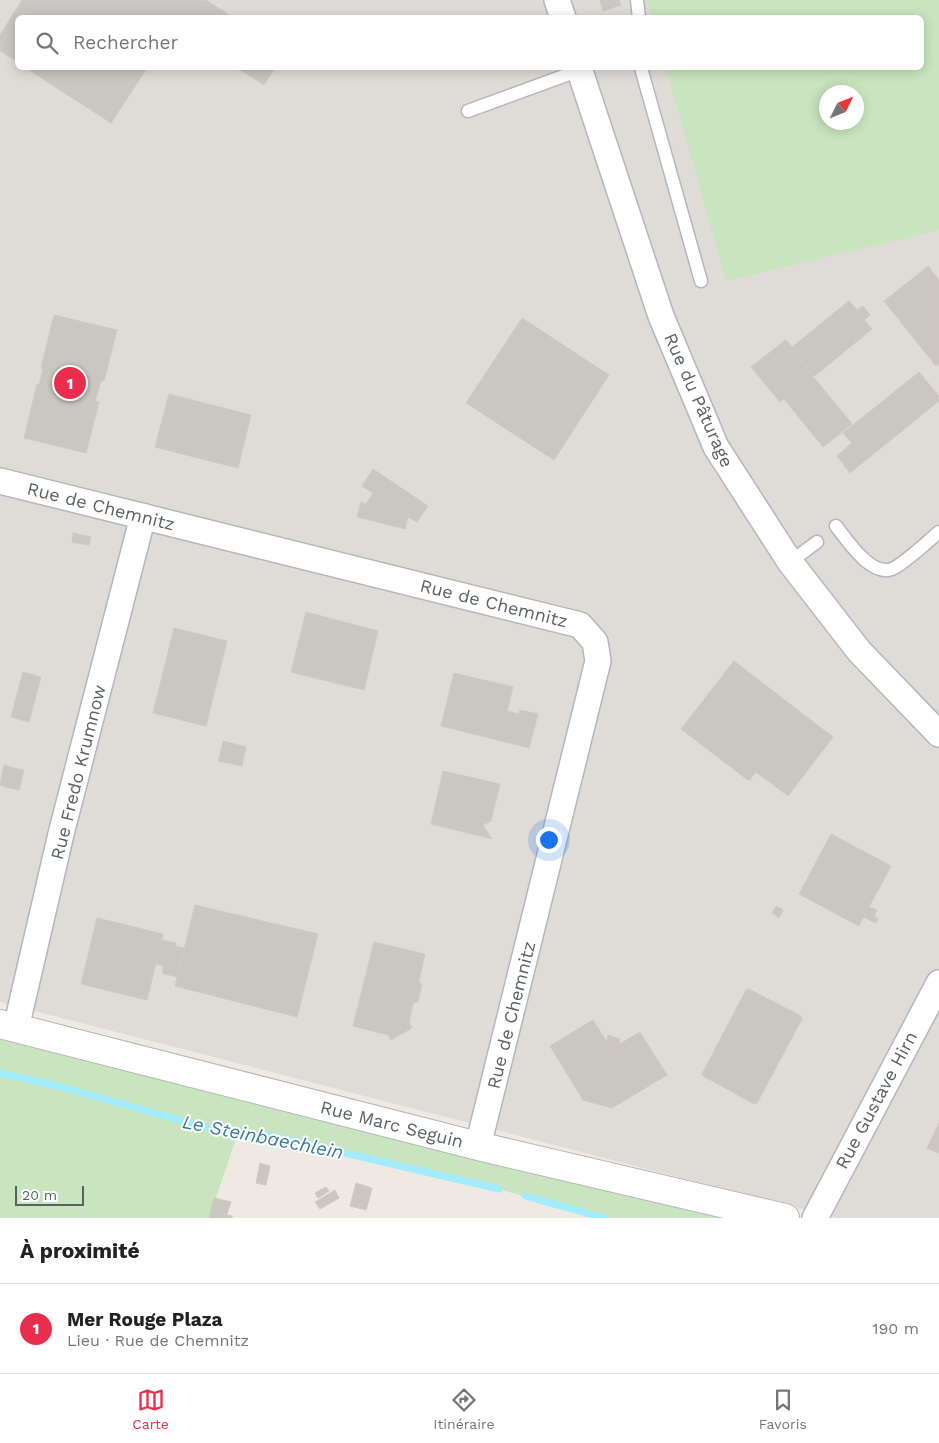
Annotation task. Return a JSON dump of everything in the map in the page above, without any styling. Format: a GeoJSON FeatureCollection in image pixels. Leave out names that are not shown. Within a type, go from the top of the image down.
{"type":"FeatureCollection","features":[{"type":"Feature","properties":{"kind":"street"},"geometry":{"type":"LineString","coordinates":[[557,0],[562,15]]}},
{"type":"Feature","properties":{"kind":"street","name":"Rue du Pâturage"},"geometry":{"type":"LineString","coordinates":[[581,70],[661,316],[716,447],[790,562],[859,651],[939,734]]}},
{"type":"Feature","properties":{"kind":"street","name":"Rue de Chemnitz"},"geometry":{"type":"LineString","coordinates":[[0,481],[580,624],[595,642],[598,662],[478,1146]]}},
{"type":"Feature","properties":{"kind":"street","name":"Rue Fredo Krumnow"},"geometry":{"type":"LineString","coordinates":[[8,1026],[61,834],[143,516]]}},
{"type":"Feature","properties":{"kind":"street","name":"Rue Gustave Hirn"},"geometry":{"type":"LineString","coordinates":[[815,1218],[939,983]]}},
{"type":"Feature","properties":{"kind":"street","name":"Rue Marc Seguin"},"geometry":{"type":"LineString","coordinates":[[8,1026],[478,1146],[786,1218]]}},
{"type":"Feature","properties":{"kind":"lane"},"geometry":{"type":"LineString","coordinates":[[637,0],[639,15]]}},
{"type":"Feature","properties":{"kind":"lane"},"geometry":{"type":"LineString","coordinates":[[468,111],[575,70]]}},
{"type":"Feature","properties":{"kind":"lane"},"geometry":{"type":"LineString","coordinates":[[641,70],[701,281]]}},
{"type":"Feature","properties":{"kind":"lane"},"geometry":{"type":"LineString","coordinates":[[836,526],[863,559],[879,570],[892,569],[939,532]]}},
{"type":"Feature","properties":{"kind":"lane"},"geometry":{"type":"LineString","coordinates":[[790,562],[816,542]]}},
{"type":"Feature","properties":{"kind":"shaded area"},"geometry":{"type":"Polygon","coordinates":[[[0,0],[939,0],[939,1218],[837,1218],[0,1002],[0,0]]]}},
{"type":"Feature","properties":{"kind":"green space"},"geometry":{"type":"Polygon","coordinates":[[[647,0],[939,0],[939,230],[726,281],[667,70],[924,70],[924,15],[651,15],[647,0]]]}},
{"type":"Feature","properties":{"kind":"green space"},"geometry":{"type":"Polygon","coordinates":[[[0,1024],[785,1218],[604,1218],[465,1180],[267,1135],[237,1136],[209,1218],[0,1218],[0,1024]]]}},
{"type":"Feature","properties":{"kind":"building"},"geometry":{"type":"Polygon","coordinates":[[[22,0],[206,0],[229,15],[15,15],[15,60],[0,51],[0,35],[22,0]]]}},
{"type":"Feature","properties":{"kind":"building"},"geometry":{"type":"Polygon","coordinates":[[[600,0],[619,0],[621,5],[603,11],[600,0]]]}},
{"type":"Feature","properties":{"kind":"building"},"geometry":{"type":"Polygon","coordinates":[[[29,70],[146,70],[111,123],[29,70]]]}},
{"type":"Feature","properties":{"kind":"building"},"geometry":{"type":"Polygon","coordinates":[[[240,70],[274,70],[264,85],[240,70]]]}},
{"type":"Feature","properties":{"kind":"building"},"geometry":{"type":"Polygon","coordinates":[[[928,266],[939,280],[939,313],[912,279],[928,266]]]}},
{"type":"Feature","properties":{"kind":"building"},"geometry":{"type":"Polygon","coordinates":[[[912,279],[939,313],[939,363],[936,366],[884,301],[912,279]]]}},
{"type":"Feature","properties":{"kind":"building"},"geometry":{"type":"Polygon","coordinates":[[[849,301],[857,310],[863,306],[870,315],[864,320],[872,329],[815,376],[784,341],[786,340],[792,347],[849,301]]]}},
{"type":"Feature","properties":{"kind":"building"},"geometry":{"type":"Polygon","coordinates":[[[54,315],[117,330],[104,381],[101,381],[95,401],[99,402],[86,453],[24,438],[37,384],[39,385],[43,369],[41,368],[54,315]]]}},
{"type":"Feature","properties":{"kind":"building"},"geometry":{"type":"Polygon","coordinates":[[[522,318],[609,375],[554,460],[466,403],[522,318]]]}},
{"type":"Feature","properties":{"kind":"building"},"geometry":{"type":"Polygon","coordinates":[[[784,341],[852,424],[823,447],[784,399],[780,402],[751,367],[784,341]]]}},
{"type":"Feature","properties":{"kind":"building"},"geometry":{"type":"Polygon","coordinates":[[[919,372],[939,396],[939,401],[850,473],[837,456],[852,443],[843,433],[919,372]]]}},
{"type":"Feature","properties":{"kind":"building"},"geometry":{"type":"Polygon","coordinates":[[[169,394],[251,415],[238,468],[155,447],[169,394]]]}},
{"type":"Feature","properties":{"kind":"building"},"geometry":{"type":"Polygon","coordinates":[[[373,469],[428,506],[417,522],[408,517],[405,529],[357,517],[361,502],[366,504],[373,493],[362,486],[373,469]]]}},
{"type":"Feature","properties":{"kind":"building"},"geometry":{"type":"Polygon","coordinates":[[[73,533],[91,537],[89,545],[72,542],[73,533]]]}},
{"type":"Feature","properties":{"kind":"building"},"geometry":{"type":"Polygon","coordinates":[[[306,612],[378,631],[364,690],[291,672],[306,612]]]}},
{"type":"Feature","properties":{"kind":"building"},"geometry":{"type":"Polygon","coordinates":[[[174,628],[227,641],[206,726],[153,713],[174,628]]]}},
{"type":"Feature","properties":{"kind":"building"},"geometry":{"type":"Polygon","coordinates":[[[734,661],[833,737],[788,796],[756,772],[749,781],[681,729],[734,661]]]}},
{"type":"Feature","properties":{"kind":"building"},"geometry":{"type":"Polygon","coordinates":[[[23,672],[41,677],[29,722],[11,717],[23,672]]]}},
{"type":"Feature","properties":{"kind":"building"},"geometry":{"type":"Polygon","coordinates":[[[454,673],[513,687],[507,711],[519,714],[520,710],[538,714],[529,748],[441,726],[454,673]]]}},
{"type":"Feature","properties":{"kind":"building"},"geometry":{"type":"Polygon","coordinates":[[[223,741],[246,747],[244,756],[221,751],[223,741]]]}},
{"type":"Feature","properties":{"kind":"building"},"geometry":{"type":"Polygon","coordinates":[[[221,751],[244,756],[242,766],[218,761],[221,751]]]}},
{"type":"Feature","properties":{"kind":"building"},"geometry":{"type":"Polygon","coordinates":[[[4,765],[14,768],[9,788],[0,785],[4,765]]]}},
{"type":"Feature","properties":{"kind":"building"},"geometry":{"type":"Polygon","coordinates":[[[14,768],[24,770],[19,790],[9,788],[14,768]]]}},
{"type":"Feature","properties":{"kind":"building"},"geometry":{"type":"Polygon","coordinates":[[[443,771],[500,784],[491,821],[483,825],[492,839],[431,824],[443,771]]]}},
{"type":"Feature","properties":{"kind":"building"},"geometry":{"type":"Polygon","coordinates":[[[831,834],[891,866],[869,907],[877,910],[874,916],[878,919],[876,923],[863,917],[859,926],[799,894],[831,834]]]}},
{"type":"Feature","properties":{"kind":"building"},"geometry":{"type":"Polygon","coordinates":[[[195,905],[318,934],[297,1017],[175,986],[195,905]]]}},
{"type":"Feature","properties":{"kind":"building"},"geometry":{"type":"Polygon","coordinates":[[[776,906],[783,910],[779,918],[772,913],[776,906]]]}},
{"type":"Feature","properties":{"kind":"building"},"geometry":{"type":"Polygon","coordinates":[[[97,918],[163,934],[147,1000],[81,984],[97,918]]]}},
{"type":"Feature","properties":{"kind":"building"},"geometry":{"type":"Polygon","coordinates":[[[162,940],[176,943],[175,946],[185,948],[177,977],[162,973],[164,966],[156,964],[162,940]]]}},
{"type":"Feature","properties":{"kind":"building"},"geometry":{"type":"Polygon","coordinates":[[[374,942],[425,954],[419,981],[422,986],[418,1001],[413,1004],[409,1022],[412,1028],[391,1040],[388,1035],[353,1026],[374,942]]]}},
{"type":"Feature","properties":{"kind":"building"},"geometry":{"type":"Polygon","coordinates":[[[749,989],[801,1016],[802,1019],[757,1103],[754,1104],[702,1074],[746,990],[749,989]]]}},
{"type":"Feature","properties":{"kind":"building"},"geometry":{"type":"Polygon","coordinates":[[[593,1020],[607,1042],[618,1045],[640,1032],[667,1075],[612,1108],[583,1100],[550,1046],[593,1020]]]}},
{"type":"Feature","properties":{"kind":"building"},"geometry":{"type":"Polygon","coordinates":[[[608,1035],[620,1039],[619,1044],[607,1042],[608,1035]]]}},
{"type":"Feature","properties":{"kind":"building"},"geometry":{"type":"Polygon","coordinates":[[[939,1123],[939,1153],[927,1148],[939,1123]]]}},
{"type":"Feature","properties":{"kind":"building"},"geometry":{"type":"Polygon","coordinates":[[[260,1163],[270,1166],[266,1185],[256,1183],[260,1163]]]}},
{"type":"Feature","properties":{"kind":"building"},"geometry":{"type":"Polygon","coordinates":[[[356,1183],[372,1188],[369,1200],[353,1195],[356,1183]]]}},
{"type":"Feature","properties":{"kind":"building"},"geometry":{"type":"Polygon","coordinates":[[[326,1187],[329,1191],[318,1198],[315,1193],[326,1187]]]}},
{"type":"Feature","properties":{"kind":"building"},"geometry":{"type":"Polygon","coordinates":[[[335,1190],[339,1198],[320,1209],[315,1202],[335,1190]]]}},
{"type":"Feature","properties":{"kind":"building"},"geometry":{"type":"Polygon","coordinates":[[[353,1195],[369,1200],[366,1210],[350,1206],[353,1195]]]}},
{"type":"Feature","properties":{"kind":"building"},"geometry":{"type":"Polygon","coordinates":[[[214,1198],[231,1202],[227,1214],[211,1210],[214,1198]]]}},
{"type":"Feature","properties":{"kind":"building"},"geometry":{"type":"Polygon","coordinates":[[[211,1210],[232,1216],[232,1218],[209,1218],[211,1210]]]}},
{"type":"Feature","properties":{"kind":"waterway","name":"Le Steinbaechlein"},"geometry":{"type":"LineString","coordinates":[[0,1073],[61,1087],[237,1136],[267,1135],[499,1189]]}},
{"type":"Feature","properties":{"kind":"waterway","name":"Le Steinbaechlein"},"geometry":{"type":"LineString","coordinates":[[525,1196],[604,1218]]}},
{"type":"Feature","properties":{"kind":"place","name":"Mer Rouge Plaza"},"geometry":{"type":"Point","coordinates":[70,383]}}]}
